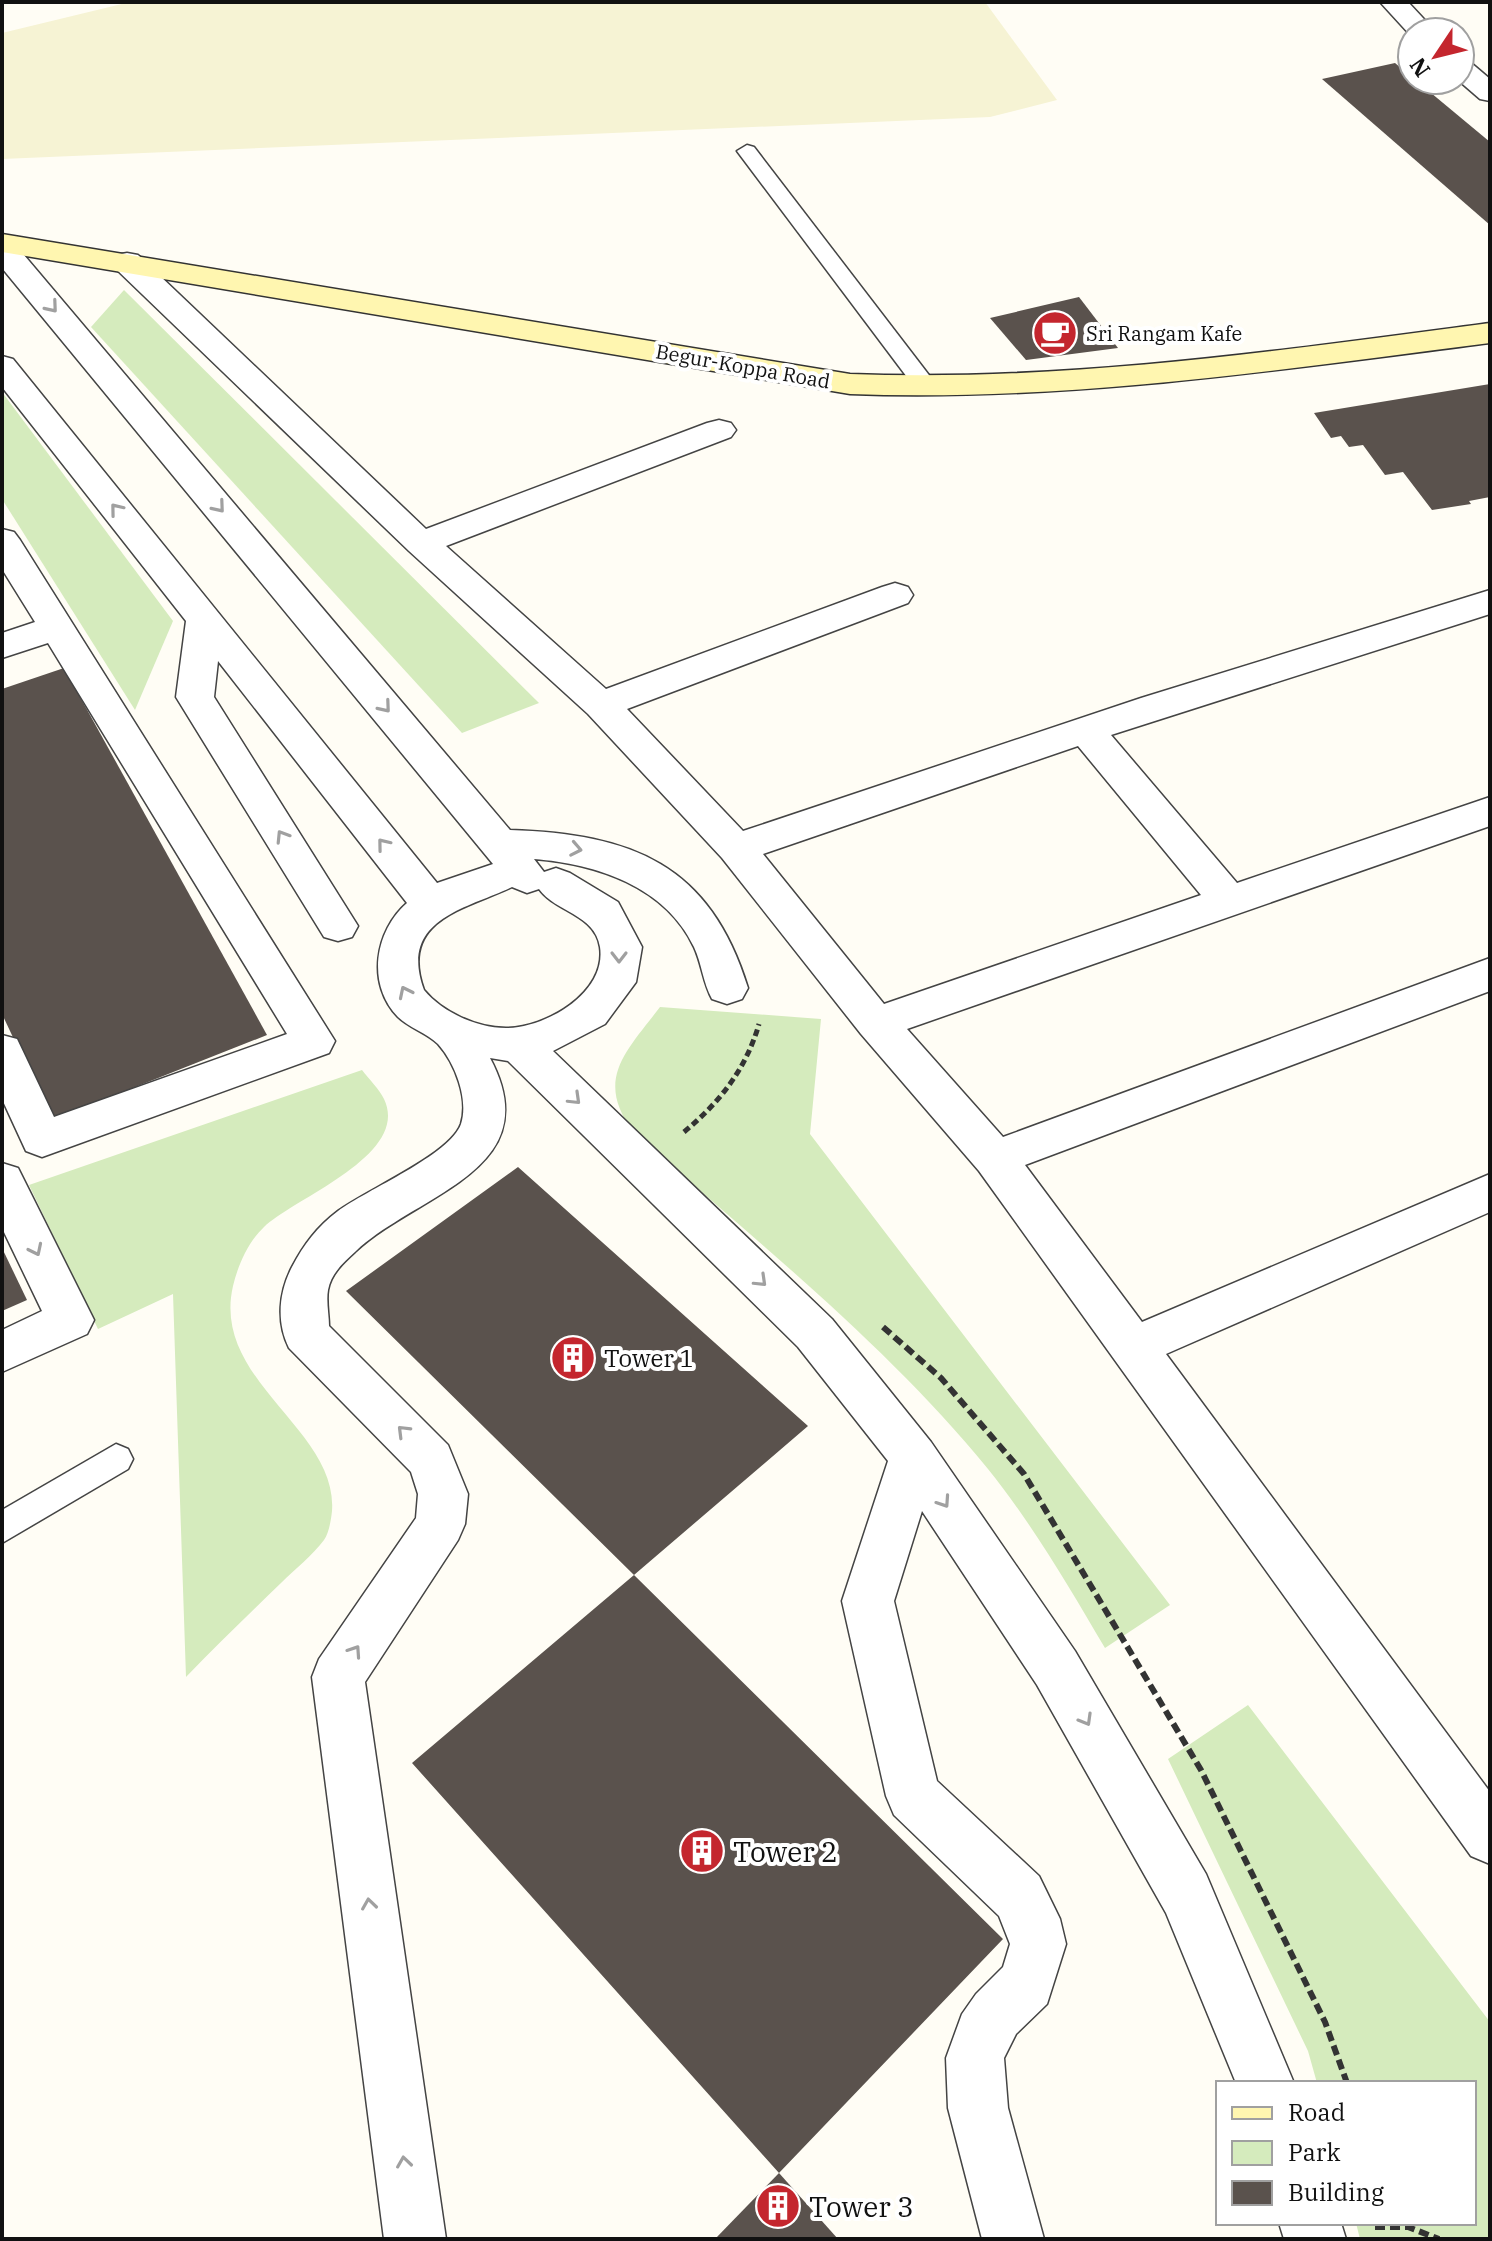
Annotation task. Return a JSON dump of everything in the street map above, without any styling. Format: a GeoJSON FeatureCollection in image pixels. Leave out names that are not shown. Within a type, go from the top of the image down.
{"type":"FeatureCollection","features":[{"type":"Feature","properties":{"kind":"main road","name":"Begur-Koppa Road"},"geometry":{"type":"LineString","coordinates":[[2,246],[127,262],[850,384],[927,388],[1079,381],[1490,333]]}},
{"type":"Feature","properties":{"kind":"street"},"geometry":{"type":"LineString","coordinates":[[1476,73],[1490,93]]}},
{"type":"Feature","properties":{"kind":"street"},"geometry":{"type":"LineString","coordinates":[[2,246],[520,871],[582,894],[609,920],[621,952],[618,976],[606,999],[584,1020],[555,1035],[519,1045],[487,1043],[455,1036],[428,1021],[408,1001],[399,980],[398,957],[405,934],[420,914],[468,885],[520,871],[576,848],[644,872],[673,891],[694,911],[722,960],[727,988]]}},
{"type":"Feature","properties":{"kind":"street"},"geometry":{"type":"LineString","coordinates":[[127,262],[421,543],[601,705],[736,848],[876,1023],[995,1158],[1490,1837]]}},
{"type":"Feature","properties":{"kind":"street"},"geometry":{"type":"LineString","coordinates":[[2,366],[432,905]]}},
{"type":"Feature","properties":{"kind":"street"},"geometry":{"type":"LineString","coordinates":[[421,543],[719,430]]}},
{"type":"Feature","properties":{"kind":"street"},"geometry":{"type":"LineString","coordinates":[[2,1051],[42,1139],[314,1041],[57,627],[4,548]]}},
{"type":"Feature","properties":{"kind":"street"},"geometry":{"type":"LineString","coordinates":[[601,705],[895,595]]}},
{"type":"Feature","properties":{"kind":"street"},"geometry":{"type":"LineString","coordinates":[[736,848],[1085,730],[1490,602]]}},
{"type":"Feature","properties":{"kind":"street"},"geometry":{"type":"LineString","coordinates":[[204,620],[195,697],[338,926]]}},
{"type":"Feature","properties":{"kind":"street"},"geometry":{"type":"LineString","coordinates":[[2,646],[57,627]]}},
{"type":"Feature","properties":{"kind":"street"},"geometry":{"type":"LineString","coordinates":[[1085,730],[1230,902]]}},
{"type":"Feature","properties":{"kind":"street"},"geometry":{"type":"LineString","coordinates":[[876,1023],[1490,811]]}},
{"type":"Feature","properties":{"kind":"street"},"geometry":{"type":"LineString","coordinates":[[995,1158],[1490,974]]}},
{"type":"Feature","properties":{"kind":"street"},"geometry":{"type":"LineString","coordinates":[[415,2239],[338,1677],[440,1524],[443,1494],[431,1460],[306,1334],[301,1313],[309,1270],[322,1251],[340,1235],[470,1148],[481,1128],[485,1097],[455,1036]]}},
{"type":"Feature","properties":{"kind":"street"},"geometry":{"type":"LineString","coordinates":[[519,1045],[815,1333],[914,1457],[1056,1668],[1186,1894],[1264,2081]]}},
{"type":"Feature","properties":{"kind":"street"},"geometry":{"type":"LineString","coordinates":[[2,1181],[70,1320],[2,1352]]}},
{"type":"Feature","properties":{"kind":"street"},"geometry":{"type":"LineString","coordinates":[[1131,1348],[1490,1192]]}},
{"type":"Feature","properties":{"kind":"street"},"geometry":{"type":"LineString","coordinates":[[914,1457],[868,1601],[913,1796],[1019,1896],[1032,1919],[1038,1944],[1027,1984],[996,2014],[983,2035],[975,2058],[978,2108],[1013,2239]]}},
{"type":"Feature","properties":{"kind":"lane"},"geometry":{"type":"LineString","coordinates":[[747,151],[927,388]]}},
{"type":"Feature","properties":{"kind":"lane"},"geometry":{"type":"LineString","coordinates":[[2,1528],[116,1459]]}},
{"type":"Feature","properties":{"kind":"path"},"geometry":{"type":"LineString","coordinates":[[674,1141],[719,1101],[733,1081],[756,1038],[761,1016]]}},
{"type":"Feature","properties":{"kind":"path"},"geometry":{"type":"LineString","coordinates":[[871,1316],[941,1378],[1024,1474],[1201,1770],[1325,2022],[1346,2081]]}},
{"type":"Feature","properties":{"kind":"path"},"geometry":{"type":"LineString","coordinates":[[1330,2230],[1385,2225]]}},
{"type":"Feature","properties":{"kind":"path"},"geometry":{"type":"LineString","coordinates":[[1400,2225],[1427,2232],[1439,2239]]}},
{"type":"Feature","properties":{"kind":"shaded area"},"geometry":{"type":"Polygon","coordinates":[[[130,2],[985,2],[1057,100],[990,117],[2,159],[2,33],[130,2]]]}},
{"type":"Feature","properties":{"kind":"green space"},"geometry":{"type":"Polygon","coordinates":[[[124,290],[539,703],[462,733],[91,327],[124,290]]]}},
{"type":"Feature","properties":{"kind":"green space"},"geometry":{"type":"Polygon","coordinates":[[[2,392],[173,621],[135,710],[2,499],[2,392]]]}},
{"type":"Feature","properties":{"kind":"green space"},"geometry":{"type":"Polygon","coordinates":[[[660,1007],[821,1019],[810,1134],[1170,1605],[1105,1648],[1020,1512],[949,1423],[819,1295],[635,1134],[616,1098],[615,1082],[626,1053],[660,1007]]]}},
{"type":"Feature","properties":{"kind":"green space"},"geometry":{"type":"Polygon","coordinates":[[[362,1070],[384,1099],[388,1119],[381,1139],[345,1173],[264,1227],[244,1254],[233,1286],[231,1320],[240,1350],[256,1377],[316,1455],[329,1482],[332,1511],[328,1530],[315,1551],[186,1677],[173,1294],[98,1329],[29,1185],[362,1070]]]}},
{"type":"Feature","properties":{"kind":"green space"},"geometry":{"type":"Polygon","coordinates":[[[1248,1705],[1490,2022],[1490,2239],[1360,2239],[1356,2225],[1476,2225],[1476,2081],[1316,2081],[1308,2051],[1168,1759],[1248,1705]]]}},
{"type":"Feature","properties":{"kind":"building"},"geometry":{"type":"Polygon","coordinates":[[[1395,63],[1396,96],[1435,96],[1490,142],[1490,225],[1322,79],[1395,63]]]}},
{"type":"Feature","properties":{"kind":"building","name":"Sri Rangam Kafe"},"geometry":{"type":"Polygon","coordinates":[[[1079,297],[1118,348],[1026,360],[990,318],[1079,297]]]}},
{"type":"Feature","properties":{"kind":"building"},"geometry":{"type":"Polygon","coordinates":[[[1490,384],[1490,497],[1469,501],[1471,504],[1432,510],[1403,472],[1385,475],[1363,445],[1349,447],[1341,436],[1331,438],[1314,413],[1490,384]]]}},
{"type":"Feature","properties":{"kind":"building"},"geometry":{"type":"Polygon","coordinates":[[[64,668],[267,1035],[52,1120],[2,1014],[2,689],[64,668]]]}},
{"type":"Feature","properties":{"kind":"building","name":"Tower 1"},"geometry":{"type":"Polygon","coordinates":[[[518,1167],[808,1426],[634,1575],[346,1291],[518,1167]]]}},
{"type":"Feature","properties":{"kind":"building"},"geometry":{"type":"Polygon","coordinates":[[[2,1248],[27,1300],[2,1311],[2,1248]]]}},
{"type":"Feature","properties":{"kind":"building","name":"Tower 2"},"geometry":{"type":"Polygon","coordinates":[[[634,1575],[1003,1939],[779,2173],[412,1763],[634,1575]]]}},
{"type":"Feature","properties":{"kind":"building","name":"Tower 3"},"geometry":{"type":"Polygon","coordinates":[[[779,2173],[838,2239],[715,2239],[779,2173]]]}},
{"type":"Feature","properties":{"kind":"place","name":"Sri Rangam Kafe"},"geometry":{"type":"Point","coordinates":[1055,333]}},
{"type":"Feature","properties":{"kind":"place","name":"Tower 1"},"geometry":{"type":"Point","coordinates":[573,1358]}},
{"type":"Feature","properties":{"kind":"place","name":"Tower 2"},"geometry":{"type":"Point","coordinates":[702,1851]}},
{"type":"Feature","properties":{"kind":"place","name":"Tower 3"},"geometry":{"type":"Point","coordinates":[778,2206]}}]}
